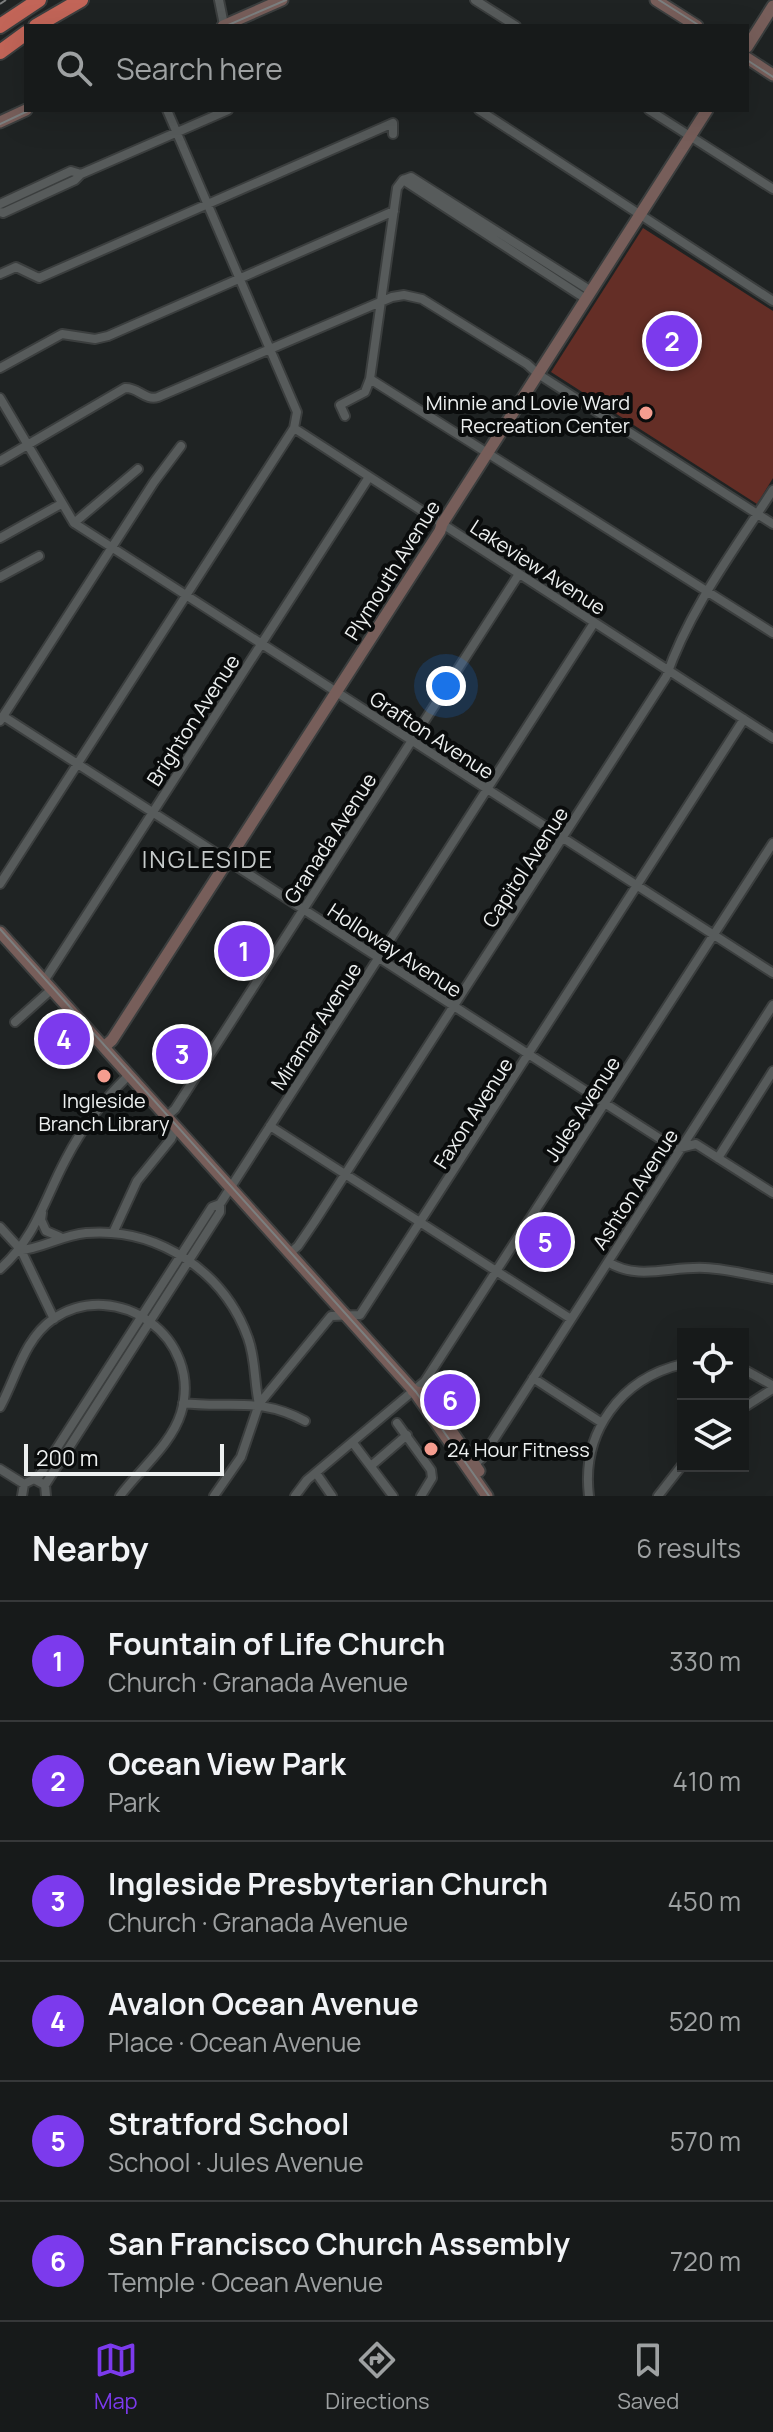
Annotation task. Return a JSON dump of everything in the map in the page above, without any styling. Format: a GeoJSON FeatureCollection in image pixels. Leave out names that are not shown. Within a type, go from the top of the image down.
{"type":"FeatureCollection","features":[{"type":"Feature","properties":{"kind":"highway"},"geometry":{"type":"LineString","coordinates":[[0,26],[39,0]]}},
{"type":"Feature","properties":{"kind":"highway"},"geometry":{"type":"LineString","coordinates":[[39,24],[81,0]]}},
{"type":"Feature","properties":{"kind":"highway"},"geometry":{"type":"LineString","coordinates":[[0,52],[24,34]]}},
{"type":"Feature","properties":{"kind":"street"},"geometry":{"type":"LineString","coordinates":[[219,0],[224,24]]}},
{"type":"Feature","properties":{"kind":"street"},"geometry":{"type":"LineString","coordinates":[[228,24],[282,0]]}},
{"type":"Feature","properties":{"kind":"street"},"geometry":{"type":"LineString","coordinates":[[475,0],[513,24]]}},
{"type":"Feature","properties":{"kind":"street"},"geometry":{"type":"LineString","coordinates":[[656,0],[694,24]]}},
{"type":"Feature","properties":{"kind":"street"},"geometry":{"type":"LineString","coordinates":[[749,44],[773,6]]}},
{"type":"Feature","properties":{"kind":"street"},"geometry":{"type":"LineString","coordinates":[[749,59],[773,75]]}},
{"type":"Feature","properties":{"kind":"street"},"geometry":{"type":"LineString","coordinates":[[0,122],[24,111]]}},
{"type":"Feature","properties":{"kind":"street"},"geometry":{"type":"LineString","coordinates":[[0,884],[294,428],[297,412],[168,112]]}},
{"type":"Feature","properties":{"kind":"street"},"geometry":{"type":"LineString","coordinates":[[0,212],[224,112]]}},
{"type":"Feature","properties":{"kind":"street"},"geometry":{"type":"LineString","coordinates":[[482,112],[773,301]]}},
{"type":"Feature","properties":{"kind":"street"},"geometry":{"type":"LineString","coordinates":[[652,112],[773,189]]}},
{"type":"Feature","properties":{"kind":"street","name":"Plymouth Avenue"},"geometry":{"type":"LineString","coordinates":[[104,1047],[112,1040],[337,692],[706,112]]}},
{"type":"Feature","properties":{"kind":"street"},"geometry":{"type":"LineString","coordinates":[[0,274],[16,267],[39,278],[393,123],[393,134]]}},
{"type":"Feature","properties":{"kind":"street"},"geometry":{"type":"LineString","coordinates":[[0,204],[71,171],[81,174]]}},
{"type":"Feature","properties":{"kind":"street"},"geometry":{"type":"LineString","coordinates":[[345,416],[340,405],[365,392],[370,379],[397,188],[403,180],[411,177],[589,295]]}},
{"type":"Feature","properties":{"kind":"street"},"geometry":{"type":"LineString","coordinates":[[0,368],[62,334],[88,338],[108,336],[394,211]]}},
{"type":"Feature","properties":{"kind":"street"},"geometry":{"type":"LineString","coordinates":[[0,461],[125,388],[134,389],[148,398],[158,397],[392,297],[404,295],[422,299],[527,364],[773,524]]}},
{"type":"Feature","properties":{"kind":"street"},"geometry":{"type":"LineString","coordinates":[[370,379],[773,633]]}},
{"type":"Feature","properties":{"kind":"street"},"geometry":{"type":"LineString","coordinates":[[0,398],[74,523],[138,469]]}},
{"type":"Feature","properties":{"kind":"street","name":"Lakeview Avenue"},"geometry":{"type":"LineString","coordinates":[[294,428],[773,738]]}},
{"type":"Feature","properties":{"kind":"street"},"geometry":{"type":"LineString","coordinates":[[2,719],[181,446]]}},
{"type":"Feature","properties":{"kind":"street","name":"Brighton Avenue"},"geometry":{"type":"LineString","coordinates":[[15,1022],[48,982],[153,811],[369,477]]}},
{"type":"Feature","properties":{"kind":"street","name":"Capitol Avenue"},"geometry":{"type":"LineString","coordinates":[[290,1253],[298,1246],[562,838],[668,670],[685,630],[773,490]]}},
{"type":"Feature","properties":{"kind":"street"},"geometry":{"type":"LineString","coordinates":[[0,538],[61,504]]}},
{"type":"Feature","properties":{"kind":"street","name":"Grafton Avenue"},"geometry":{"type":"LineString","coordinates":[[74,523],[773,973]]}},
{"type":"Feature","properties":{"kind":"street"},"geometry":{"type":"LineString","coordinates":[[0,577],[39,556]]}},
{"type":"Feature","properties":{"kind":"street","name":"Granada Avenue"},"geometry":{"type":"LineString","coordinates":[[166,1117],[175,1109],[519,574]]}},
{"type":"Feature","properties":{"kind":"street","name":"Miramar Avenue"},"geometry":{"type":"LineString","coordinates":[[146,1318],[189,1261],[220,1212],[220,1204],[230,1188],[594,623]]}},
{"type":"Feature","properties":{"kind":"street","name":"Holloway Avenue"},"geometry":{"type":"LineString","coordinates":[[2,719],[153,811],[676,1149],[696,1144],[773,1193]]}},
{"type":"Feature","properties":{"kind":"street","name":"Faxon Avenue"},"geometry":{"type":"LineString","coordinates":[[214,1496],[241,1457],[259,1404],[331,1316],[360,1315],[744,719]]}},
{"type":"Feature","properties":{"kind":"street","name":"Jules Avenue"},"geometry":{"type":"LineString","coordinates":[[295,1496],[316,1473],[425,1381],[773,843]]}},
{"type":"Feature","properties":{"kind":"street"},"geometry":{"type":"LineString","coordinates":[[0,923],[68,1007],[176,1128],[177,1138],[217,1184],[240,1189],[287,1243],[290,1253],[341,1316],[414,1391],[426,1394],[486,1485],[487,1496]]}},
{"type":"Feature","properties":{"kind":"street"},"geometry":{"type":"LineString","coordinates":[[0,932],[48,982]]}},
{"type":"Feature","properties":{"kind":"street","name":"Ashton Avenue"},"geometry":{"type":"LineString","coordinates":[[472,1466],[482,1458],[773,1005]]}},
{"type":"Feature","properties":{"kind":"street"},"geometry":{"type":"LineString","coordinates":[[718,1158],[773,1071]]}},
{"type":"Feature","properties":{"kind":"street"},"geometry":{"type":"LineString","coordinates":[[0,1269],[21,1250],[74,1144],[101,1106],[129,1075]]}},
{"type":"Feature","properties":{"kind":"street"},"geometry":{"type":"LineString","coordinates":[[270,1126],[571,1319]]}},
{"type":"Feature","properties":{"kind":"street"},"geometry":{"type":"LineString","coordinates":[[113,1233],[137,1181],[171,1139],[176,1128]]}},
{"type":"Feature","properties":{"kind":"street","name":"Miramar Avenue"},"geometry":{"type":"LineString","coordinates":[[41,1482],[146,1318],[181,1255],[212,1207],[220,1204]]}},
{"type":"Feature","properties":{"kind":"street"},"geometry":{"type":"LineString","coordinates":[[42,1213],[41,1220],[46,1231],[61,1237]]}},
{"type":"Feature","properties":{"kind":"street"},"geometry":{"type":"LineString","coordinates":[[0,1227],[21,1250],[54,1319]]}},
{"type":"Feature","properties":{"kind":"street"},"geometry":{"type":"LineString","coordinates":[[21,1250],[61,1237],[113,1233],[154,1242],[181,1255],[224,1293],[243,1326],[254,1362],[259,1404]]}},
{"type":"Feature","properties":{"kind":"street"},"geometry":{"type":"LineString","coordinates":[[608,1262],[639,1273],[701,1268],[773,1279]]}},
{"type":"Feature","properties":{"kind":"street"},"geometry":{"type":"LineString","coordinates":[[0,1407],[32,1342],[54,1319],[74,1309],[96,1304],[119,1306],[146,1318],[166,1336],[178,1355],[184,1379],[183,1403],[172,1432],[120,1496]]}},
{"type":"Feature","properties":{"kind":"street"},"geometry":{"type":"LineString","coordinates":[[589,1496],[590,1457],[602,1423],[617,1401],[638,1382],[677,1365]]}},
{"type":"Feature","properties":{"kind":"street"},"geometry":{"type":"LineString","coordinates":[[749,1373],[772,1388],[749,1404]]}},
{"type":"Feature","properties":{"kind":"street"},"geometry":{"type":"LineString","coordinates":[[533,1378],[602,1423]]}},
{"type":"Feature","properties":{"kind":"street"},"geometry":{"type":"LineString","coordinates":[[183,1403],[259,1404],[285,1411],[305,1421]]}},
{"type":"Feature","properties":{"kind":"street"},"geometry":{"type":"LineString","coordinates":[[397,1423],[432,1475],[421,1496]]}},
{"type":"Feature","properties":{"kind":"street"},"geometry":{"type":"LineString","coordinates":[[372,1465],[407,1435]]}},
{"type":"Feature","properties":{"kind":"street"},"geometry":{"type":"LineString","coordinates":[[353,1443],[393,1496]]}},
{"type":"Feature","properties":{"kind":"street"},"geometry":{"type":"LineString","coordinates":[[0,1469],[24,1484]]}},
{"type":"Feature","properties":{"kind":"street"},"geometry":{"type":"LineString","coordinates":[[658,1496],[677,1472]]}},
{"type":"Feature","properties":{"kind":"street"},"geometry":{"type":"LineString","coordinates":[[316,1473],[332,1496]]}},
{"type":"Feature","properties":{"kind":"street"},"geometry":{"type":"LineString","coordinates":[[22,1496],[24,1484],[31,1479],[41,1482],[46,1496]]}},
{"type":"Feature","properties":{"kind":"shaded area"},"geometry":{"type":"Polygon","coordinates":[[[643,228],[773,311],[773,478],[757,504],[551,372],[643,228]]]}},
{"type":"Feature","properties":{"kind":"tram line"},"geometry":{"type":"LineString","coordinates":[[231,24],[286,0]]}},
{"type":"Feature","properties":{"kind":"tram line"},"geometry":{"type":"LineString","coordinates":[[659,0],[697,24]]}},
{"type":"Feature","properties":{"kind":"tram line"},"geometry":{"type":"LineString","coordinates":[[749,61],[773,77]]}},
{"type":"Feature","properties":{"kind":"tram line"},"geometry":{"type":"LineString","coordinates":[[0,124],[26,112]]}},
{"type":"Feature","properties":{"kind":"tram line"},"geometry":{"type":"LineString","coordinates":[[0,929],[416,1392],[489,1496]]}},
{"type":"Feature","properties":{"kind":"railway"},"geometry":{"type":"LineString","coordinates":[[0,4],[6,0]]}},
{"type":"Feature","properties":{"kind":"place","name":"Ocean View Park"},"geometry":{"type":"Point","coordinates":[672,341]}},
{"type":"Feature","properties":{"kind":"place","name":"Minnie and Lovie Ward Recreation Center"},"geometry":{"type":"Point","coordinates":[646,413]}},
{"type":"Feature","properties":{"kind":"place","name":"Fountain of Life Church"},"geometry":{"type":"Point","coordinates":[244,951]}},
{"type":"Feature","properties":{"kind":"place","name":"Avalon Ocean Avenue"},"geometry":{"type":"Point","coordinates":[64,1039]}},
{"type":"Feature","properties":{"kind":"place","name":"Ingleside Presbyterian Church"},"geometry":{"type":"Point","coordinates":[182,1054]}},
{"type":"Feature","properties":{"kind":"place","name":"Ingleside Branch Library"},"geometry":{"type":"Point","coordinates":[104,1076]}},
{"type":"Feature","properties":{"kind":"place","name":"Stratford School"},"geometry":{"type":"Point","coordinates":[545,1242]}},
{"type":"Feature","properties":{"kind":"place","name":"San Francisco Church Assembly"},"geometry":{"type":"Point","coordinates":[450,1400]}},
{"type":"Feature","properties":{"kind":"place","name":"24 Hour Fitness"},"geometry":{"type":"Point","coordinates":[431,1449]}},
{"type":"Feature","properties":{"kind":"district","name":"INGLESIDE"},"geometry":{"type":"Point","coordinates":[208,858]}}]}
